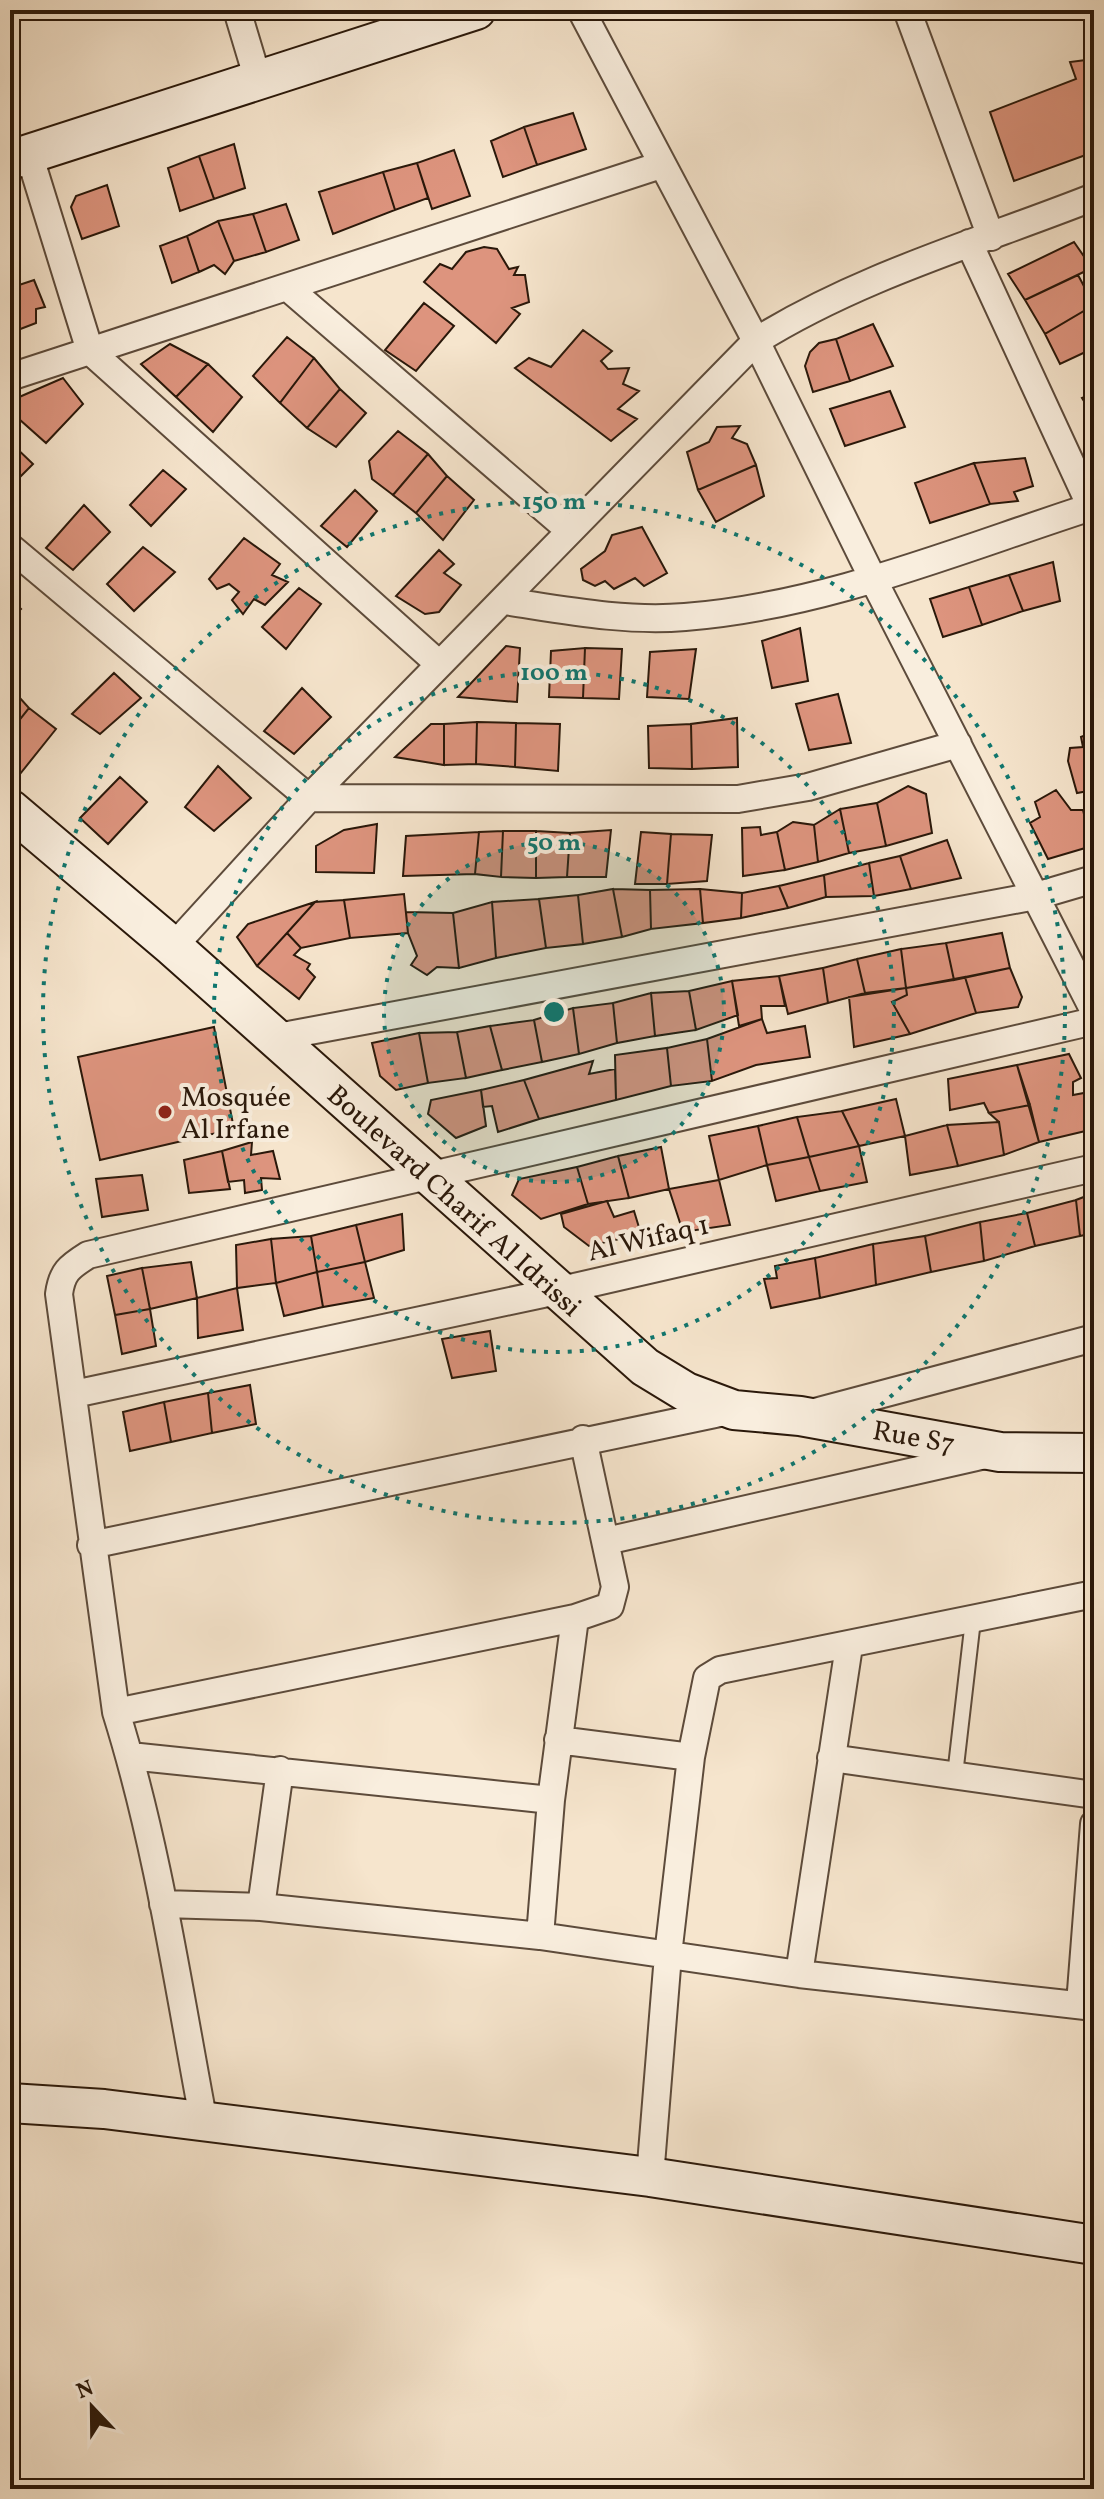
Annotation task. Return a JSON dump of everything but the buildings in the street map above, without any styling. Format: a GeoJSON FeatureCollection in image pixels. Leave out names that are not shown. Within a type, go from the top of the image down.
{"type":"FeatureCollection","features":[{"type":"Feature","properties":{"kind":"street"},"geometry":{"type":"LineString","coordinates":[[237,10],[258,80]]}},
{"type":"Feature","properties":{"kind":"street"},"geometry":{"type":"LineString","coordinates":[[439,664],[90,351],[19,157],[476,10]]}},
{"type":"Feature","properties":{"kind":"street"},"geometry":{"type":"LineString","coordinates":[[581,10],[756,341],[873,579],[1094,1011]]}},
{"type":"Feature","properties":{"kind":"street"},"geometry":{"type":"LineString","coordinates":[[504,601],[604,617],[684,618],[789,603],[873,579],[1092,507],[980,240],[907,10]]}},
{"type":"Feature","properties":{"kind":"street"},"geometry":{"type":"LineString","coordinates":[[10,377],[661,165]]}},
{"type":"Feature","properties":{"kind":"street"},"geometry":{"type":"LineString","coordinates":[[173,947],[309,798],[756,341],[793,318],[869,281],[1094,197]]}},
{"type":"Feature","properties":{"kind":"street"},"geometry":{"type":"LineString","coordinates":[[287,287],[569,530]]}},
{"type":"Feature","properties":{"kind":"street"},"geometry":{"type":"LineString","coordinates":[[10,547],[309,798],[738,799],[808,787],[958,744]]}},
{"type":"Feature","properties":{"kind":"street","name":"Boulevard Charif Al Idrissi"},"geometry":{"type":"LineString","coordinates":[[10,809],[173,947],[645,1367],[686,1392],[734,1410]]}},
{"type":"Feature","properties":{"kind":"street"},"geometry":{"type":"LineString","coordinates":[[272,1038],[1036,896],[1094,879]]}},
{"type":"Feature","properties":{"kind":"street"},"geometry":{"type":"LineString","coordinates":[[204,2123],[163,1904],[130,1756],[116,1712],[59,1294],[62,1276],[68,1268],[88,1255],[1094,1021]]}},
{"type":"Feature","properties":{"kind":"street","name":"Al Wifaq 1"},"geometry":{"type":"LineString","coordinates":[[74,1394],[557,1291],[1094,1168]]}},
{"type":"Feature","properties":{"kind":"street"},"geometry":{"type":"LineString","coordinates":[[800,1416],[1094,1338]]}},
{"type":"Feature","properties":{"kind":"street"},"geometry":{"type":"LineString","coordinates":[[91,1545],[583,1439],[734,1410]]}},
{"type":"Feature","properties":{"kind":"street","name":"Rue S7"},"geometry":{"type":"LineString","coordinates":[[734,1410],[800,1416],[1000,1452],[1094,1453]]}},
{"type":"Feature","properties":{"kind":"street"},"geometry":{"type":"LineString","coordinates":[[116,1712],[575,1618],[610,1606],[615,1587],[583,1439]]}},
{"type":"Feature","properties":{"kind":"street"},"geometry":{"type":"LineString","coordinates":[[606,1541],[1000,1452]]}},
{"type":"Feature","properties":{"kind":"street"},"geometry":{"type":"LineString","coordinates":[[650,2177],[668,1955],[691,1757],[707,1678],[720,1670],[1094,1594]]}},
{"type":"Feature","properties":{"kind":"street"},"geometry":{"type":"LineString","coordinates":[[540,1936],[551,1800],[575,1618]]}},
{"type":"Feature","properties":{"kind":"street"},"geometry":{"type":"LineString","coordinates":[[799,1974],[849,1646]]}},
{"type":"Feature","properties":{"kind":"street"},"geometry":{"type":"LineString","coordinates":[[558,1740],[691,1757]]}},
{"type":"Feature","properties":{"kind":"street"},"geometry":{"type":"LineString","coordinates":[[130,1756],[551,1800]]}},
{"type":"Feature","properties":{"kind":"street"},"geometry":{"type":"LineString","coordinates":[[831,1758],[1094,1795]]}},
{"type":"Feature","properties":{"kind":"street"},"geometry":{"type":"LineString","coordinates":[[261,1907],[280,1770]]}},
{"type":"Feature","properties":{"kind":"street"},"geometry":{"type":"LineString","coordinates":[[163,1904],[261,1907],[540,1936],[799,1974],[1087,2006],[1094,1824]]}},
{"type":"Feature","properties":{"kind":"street"},"geometry":{"type":"LineString","coordinates":[[10,2103],[104,2109],[650,2177],[1094,2245]]}},
{"type":"Feature","properties":{"kind":"lane"},"geometry":{"type":"LineString","coordinates":[[955,1775],[973,1620]]}},
{"type":"Feature","properties":{"kind":"place","name":"Mosquée Al Irfane"},"geometry":{"type":"Point","coordinates":[165,1112]}}]}
